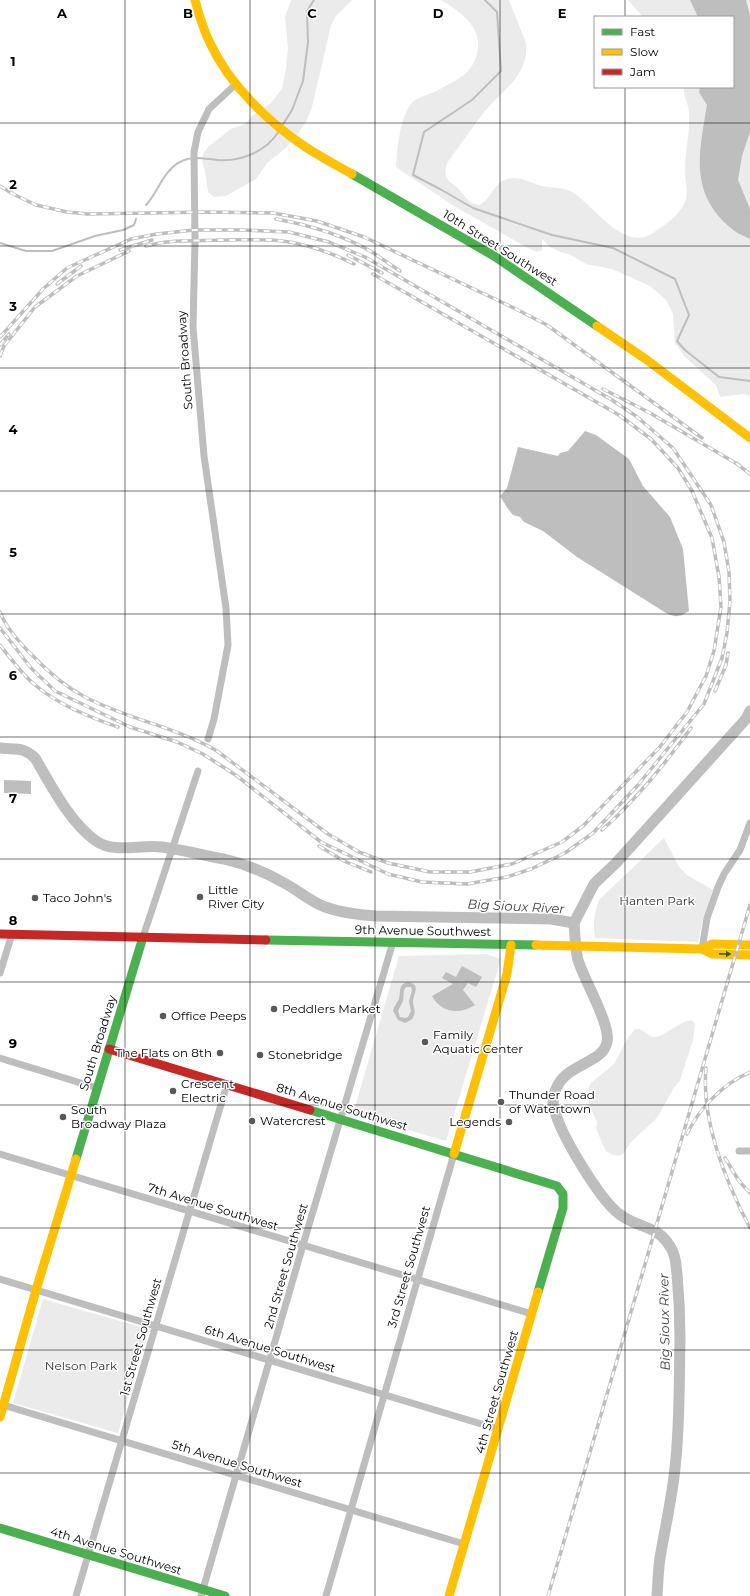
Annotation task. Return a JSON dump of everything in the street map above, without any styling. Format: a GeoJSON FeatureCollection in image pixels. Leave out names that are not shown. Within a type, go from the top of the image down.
{"type":"FeatureCollection","features":[{"type":"Feature","properties":{"kind":"street"},"geometry":{"type":"LineString","coordinates":[[195,0],[197,10],[220,63],[236,84]]}},
{"type":"Feature","properties":{"kind":"street","name":"10th Street Southwest"},"geometry":{"type":"LineString","coordinates":[[236,84],[249,100],[273,122],[304,146],[494,256],[647,360],[750,438]]}},
{"type":"Feature","properties":{"kind":"street","name":"South Broadway"},"geometry":{"type":"LineString","coordinates":[[208,739],[214,719],[228,645],[226,608],[204,456],[193,327],[195,241],[193,162],[198,132],[209,109],[236,84]]}},
{"type":"Feature","properties":{"kind":"street","name":"South Broadway"},"geometry":{"type":"LineString","coordinates":[[0,1417],[2,1404],[143,937],[198,771]]}},
{"type":"Feature","properties":{"kind":"street"},"geometry":{"type":"LineString","coordinates":[[702,949],[706,918],[724,874],[740,850],[750,823]]}},
{"type":"Feature","properties":{"kind":"street","name":"9th Avenue Southwest"},"geometry":{"type":"LineString","coordinates":[[0,934],[702,949],[712,954],[750,954]]}},
{"type":"Feature","properties":{"kind":"street"},"geometry":{"type":"LineString","coordinates":[[0,973],[12,934]]}},
{"type":"Feature","properties":{"kind":"street","name":"2nd Street Southwest"},"geometry":{"type":"LineString","coordinates":[[202,1593],[393,942]]}},
{"type":"Feature","properties":{"kind":"street","name":"9th Avenue Southwest"},"geometry":{"type":"LineString","coordinates":[[702,949],[712,944],[750,945]]}},
{"type":"Feature","properties":{"kind":"street","name":"3rd Street Southwest"},"geometry":{"type":"LineString","coordinates":[[326,1596],[507,974],[511,945]]}},
{"type":"Feature","properties":{"kind":"street","name":"8th Avenue Southwest"},"geometry":{"type":"LineString","coordinates":[[109,1049],[553,1184],[559,1187],[564,1194]]}},
{"type":"Feature","properties":{"kind":"street"},"geometry":{"type":"LineString","coordinates":[[0,1058],[97,1088]]}},
{"type":"Feature","properties":{"kind":"street","name":"1st Street Southwest"},"geometry":{"type":"LineString","coordinates":[[76,1596],[227,1084]]}},
{"type":"Feature","properties":{"kind":"street"},"geometry":{"type":"LineString","coordinates":[[739,1151],[750,1151]]}},
{"type":"Feature","properties":{"kind":"street","name":"7th Avenue Southwest"},"geometry":{"type":"LineString","coordinates":[[0,1154],[532,1314]]}},
{"type":"Feature","properties":{"kind":"street","name":"4th Street Southwest"},"geometry":{"type":"LineString","coordinates":[[450,1596],[563,1208],[564,1194]]}},
{"type":"Feature","properties":{"kind":"street","name":"6th Avenue Southwest"},"geometry":{"type":"LineString","coordinates":[[0,1279],[498,1429]]}},
{"type":"Feature","properties":{"kind":"street","name":"5th Avenue Southwest"},"geometry":{"type":"LineString","coordinates":[[2,1404],[464,1544]]}},
{"type":"Feature","properties":{"kind":"street","name":"4th Avenue Southwest"},"geometry":{"type":"LineString","coordinates":[[0,1528],[88,1555],[202,1593],[225,1596]]}},
{"type":"Feature","properties":{"kind":"green space"},"geometry":{"type":"Polygon","coordinates":[[[291,0],[352,0],[336,16],[331,25],[312,107],[307,120],[298,134],[286,148],[268,162],[256,179],[226,196],[214,197],[208,192],[202,161],[203,154],[208,147],[231,129],[245,124],[252,116],[271,103],[282,89],[288,49],[285,17],[291,0]]]}},
{"type":"Feature","properties":{"kind":"green space"},"geometry":{"type":"Polygon","coordinates":[[[441,0],[509,0],[526,43],[526,54],[519,73],[507,89],[485,111],[451,157],[445,171],[451,183],[458,188],[472,203],[479,205],[487,199],[499,184],[512,178],[521,179],[542,186],[565,189],[580,198],[615,229],[625,235],[635,238],[650,235],[666,224],[680,211],[685,203],[687,188],[685,164],[689,111],[684,94],[684,88],[734,88],[734,16],[642,16],[628,0],[750,0],[750,396],[744,394],[720,397],[716,385],[685,357],[675,343],[673,314],[666,300],[650,286],[612,269],[586,264],[571,255],[550,247],[542,239],[542,250],[537,252],[528,248],[454,206],[396,167],[398,143],[402,125],[407,110],[411,104],[417,99],[455,81],[468,71],[475,60],[478,48],[476,32],[467,20],[455,9],[441,0]]]}},
{"type":"Feature","properties":{"kind":"green space","name":"Hanten Park"},"geometry":{"type":"Polygon","coordinates":[[[664,838],[679,867],[687,875],[713,890],[704,915],[698,942],[595,938],[594,919],[599,900],[664,838]]]}},
{"type":"Feature","properties":{"kind":"green space","name":"Family Aquatic Center"},"geometry":{"type":"Polygon","coordinates":[[[486,954],[501,959],[446,1141],[353,1114],[399,956],[486,954]]]}},
{"type":"Feature","properties":{"kind":"green space"},"geometry":{"type":"Polygon","coordinates":[[[692,1020],[695,1024],[693,1040],[680,1080],[673,1089],[660,1113],[655,1120],[631,1142],[623,1154],[618,1156],[606,1151],[596,1128],[597,1122],[587,1100],[587,1092],[591,1083],[614,1064],[628,1038],[635,1029],[641,1030],[652,1037],[655,1037],[682,1023],[692,1020]]]}},
{"type":"Feature","properties":{"kind":"green space","name":"Nelson Park"},"geometry":{"type":"Polygon","coordinates":[[[43,1299],[148,1329],[118,1433],[13,1403],[43,1299]]]}},
{"type":"Feature","properties":{"kind":"shaded area"},"geometry":{"type":"Polygon","coordinates":[[[690,0],[746,0],[750,16],[750,132],[742,156],[738,180],[750,209],[750,239],[733,230],[718,215],[708,201],[700,171],[701,140],[707,105],[699,92],[700,88],[734,88],[734,16],[698,16],[690,0]]]}},
{"type":"Feature","properties":{"kind":"shaded area"},"geometry":{"type":"Polygon","coordinates":[[[585,431],[596,435],[629,459],[643,486],[670,517],[683,549],[689,611],[686,613],[680,616],[673,616],[666,613],[577,557],[543,531],[524,522],[520,517],[513,515],[500,496],[507,488],[518,447],[558,456],[560,453],[568,451],[585,431]]]}},
{"type":"Feature","properties":{"kind":"shaded area"},"geometry":{"type":"Polygon","coordinates":[[[4,780],[31,781],[31,794],[4,793],[4,780]]]}},
{"type":"Feature","properties":{"kind":"shaded area"},"geometry":{"type":"Polygon","coordinates":[[[462,966],[482,977],[476,987],[468,983],[463,990],[475,1005],[463,1010],[451,1011],[440,1006],[432,996],[453,984],[442,978],[446,972],[456,977],[462,966]]]}},
{"type":"Feature","properties":{"kind":"shaded area"},"geometry":{"type":"Polygon","coordinates":[[[405,983],[412,983],[415,985],[416,990],[413,998],[415,1010],[414,1015],[411,1020],[405,1023],[398,1020],[393,1011],[399,999],[400,988],[405,983]],[[406,987],[404,990],[403,1001],[398,1011],[400,1017],[408,1017],[411,1011],[409,1001],[412,990],[411,987],[406,987]]]}},
{"type":"Feature","properties":{"kind":"waterway"},"geometry":{"type":"LineString","coordinates":[[282,126],[292,110],[303,81],[308,42],[307,11],[314,0]]}},
{"type":"Feature","properties":{"kind":"waterway"},"geometry":{"type":"LineString","coordinates":[[485,0],[497,12],[501,71],[472,100],[424,132],[413,175],[473,208],[552,235],[613,248],[675,279],[689,315],[677,341],[685,350],[719,377],[750,381]]}},
{"type":"Feature","properties":{"kind":"waterway"},"geometry":{"type":"LineString","coordinates":[[146,205],[165,176],[180,162],[194,158],[226,160],[243,157],[252,154],[267,145],[279,131]]}},
{"type":"Feature","properties":{"kind":"waterway"},"geometry":{"type":"LineString","coordinates":[[0,243],[26,251],[52,251],[95,236],[123,230],[134,225],[136,219]]}},
{"type":"Feature","properties":{"kind":"waterway"},"geometry":{"type":"LineString","coordinates":[[574,923],[594,884],[616,863],[746,719],[750,711]]}},
{"type":"Feature","properties":{"kind":"waterway","name":"Big Sioux River"},"geometry":{"type":"LineString","coordinates":[[0,748],[19,749],[31,754],[35,758],[69,814],[87,833],[103,845],[119,848],[154,846],[232,861],[271,876],[320,905],[350,913],[376,916],[551,919],[574,923]]}},
{"type":"Feature","properties":{"kind":"waterway","name":"Big Sioux River"},"geometry":{"type":"LineString","coordinates":[[574,923],[578,960],[605,1025],[607,1042],[599,1055],[575,1069],[561,1080],[556,1089],[553,1103],[557,1119],[582,1166],[603,1197],[613,1209],[622,1216],[661,1235],[673,1251],[676,1264],[680,1331],[678,1436],[672,1490],[659,1563],[657,1596]]}},
{"type":"Feature","properties":{"kind":"railway"},"geometry":{"type":"LineString","coordinates":[[0,186],[36,205],[67,212],[88,214],[207,212],[273,213],[317,221],[364,237],[547,325],[702,438]]}},
{"type":"Feature","properties":{"kind":"railway"},"geometry":{"type":"LineString","coordinates":[[276,219],[301,224],[338,236],[372,252],[400,271]]}},
{"type":"Feature","properties":{"kind":"railway"},"geometry":{"type":"LineString","coordinates":[[0,337],[43,289],[67,268],[131,239],[157,234],[194,230],[242,230],[289,232],[329,242],[365,257],[612,400],[636,416],[673,448],[711,505],[724,542],[729,572],[730,601],[727,633],[722,658],[704,704],[638,785],[593,833],[565,853],[531,869],[507,877],[467,884],[422,882],[388,874],[321,842],[237,776],[203,754],[177,742],[130,727],[55,691],[31,668],[0,628]]}},
{"type":"Feature","properties":{"kind":"railway"},"geometry":{"type":"LineString","coordinates":[[120,250],[152,240]]}},
{"type":"Feature","properties":{"kind":"railway"},"geometry":{"type":"LineString","coordinates":[[146,246],[165,242],[272,240],[290,242],[320,250],[354,264]]}},
{"type":"Feature","properties":{"kind":"railway"},"geometry":{"type":"LineString","coordinates":[[0,356],[4,346],[35,307],[77,276],[129,251]]}},
{"type":"Feature","properties":{"kind":"railway"},"geometry":{"type":"LineString","coordinates":[[348,255],[382,273]]}},
{"type":"Feature","properties":{"kind":"railway"},"geometry":{"type":"LineString","coordinates":[[57,284],[81,266]]}},
{"type":"Feature","properties":{"kind":"railway"},"geometry":{"type":"LineString","coordinates":[[0,612],[9,629],[22,645],[50,672],[70,688],[101,705],[168,729],[217,751],[328,834],[359,852],[388,863],[430,872],[470,872],[512,864],[562,842],[583,826],[659,748],[687,712],[706,676],[714,651],[721,607],[719,577],[712,538],[692,491],[678,468],[651,439],[619,415],[373,274]]}},
{"type":"Feature","properties":{"kind":"railway"},"geometry":{"type":"LineString","coordinates":[[0,345],[9,334]]}},
{"type":"Feature","properties":{"kind":"railway"},"geometry":{"type":"LineString","coordinates":[[603,389],[650,413],[739,465]]}},
{"type":"Feature","properties":{"kind":"railway"},"geometry":{"type":"LineString","coordinates":[[736,463],[750,474]]}},
{"type":"Feature","properties":{"kind":"railway"},"geometry":{"type":"LineString","coordinates":[[0,645],[26,676],[35,685],[54,699],[75,710],[118,727]]}},
{"type":"Feature","properties":{"kind":"railway"},"geometry":{"type":"LineString","coordinates":[[715,691],[726,665],[728,653]]}},
{"type":"Feature","properties":{"kind":"railway"},"geometry":{"type":"LineString","coordinates":[[602,830],[650,781],[691,728]]}},
{"type":"Feature","properties":{"kind":"railway"},"geometry":{"type":"LineString","coordinates":[[319,846],[344,861],[371,872]]}},
{"type":"Feature","properties":{"kind":"railway"},"geometry":{"type":"LineString","coordinates":[[548,1596],[750,905]]}},
{"type":"Feature","properties":{"kind":"railway"},"geometry":{"type":"LineString","coordinates":[[706,1068],[705,1088],[711,1130],[724,1171],[750,1228]]}},
{"type":"Feature","properties":{"kind":"railway"},"geometry":{"type":"LineString","coordinates":[[687,1134],[692,1124],[713,1097],[731,1083],[750,1072]]}},
{"type":"Feature","properties":{"kind":"railway"},"geometry":{"type":"LineString","coordinates":[[725,1158],[739,1181],[750,1193]]}},
{"type":"Feature","properties":{"kind":"traffic: fast"},"geometry":{"type":"LineString","coordinates":[[352,174],[494,256],[597,326]]}},
{"type":"Feature","properties":{"kind":"traffic: fast"},"geometry":{"type":"LineString","coordinates":[[76,1159],[143,937]]}},
{"type":"Feature","properties":{"kind":"traffic: fast"},"geometry":{"type":"LineString","coordinates":[[266,940],[536,945]]}},
{"type":"Feature","properties":{"kind":"traffic: fast"},"geometry":{"type":"LineString","coordinates":[[310,1110],[557,1186],[563,1194],[563,1208],[538,1292]]}},
{"type":"Feature","properties":{"kind":"traffic: fast"},"geometry":{"type":"LineString","coordinates":[[0,1528],[225,1596]]}},
{"type":"Feature","properties":{"kind":"traffic: slow"},"geometry":{"type":"LineString","coordinates":[[195,0],[210,43],[218,58],[238,87],[263,113],[290,136],[304,146],[352,174]]}},
{"type":"Feature","properties":{"kind":"traffic: slow"},"geometry":{"type":"LineString","coordinates":[[597,326],[647,360],[750,438]]}},
{"type":"Feature","properties":{"kind":"traffic: slow"},"geometry":{"type":"LineString","coordinates":[[702,949],[712,944],[750,945]]}},
{"type":"Feature","properties":{"kind":"traffic: slow"},"geometry":{"type":"LineString","coordinates":[[454,1154],[507,974],[511,945]]}},
{"type":"Feature","properties":{"kind":"traffic: slow"},"geometry":{"type":"LineString","coordinates":[[536,945],[702,949],[712,954],[750,955]]}},
{"type":"Feature","properties":{"kind":"traffic: slow"},"geometry":{"type":"LineString","coordinates":[[0,1417],[36,1290],[76,1159]]}},
{"type":"Feature","properties":{"kind":"traffic: slow"},"geometry":{"type":"LineString","coordinates":[[449,1596],[538,1292]]}},
{"type":"Feature","properties":{"kind":"traffic: jam"},"geometry":{"type":"LineString","coordinates":[[0,934],[266,940]]}},
{"type":"Feature","properties":{"kind":"traffic: jam"},"geometry":{"type":"LineString","coordinates":[[109,1049],[310,1110]]}},
{"type":"Feature","properties":{"kind":"place","name":"Little River City"},"geometry":{"type":"Point","coordinates":[200,897]}},
{"type":"Feature","properties":{"kind":"place","name":"Taco John's"},"geometry":{"type":"Point","coordinates":[35,898]}},
{"type":"Feature","properties":{"kind":"place","name":"Peddlers Market"},"geometry":{"type":"Point","coordinates":[274,1009]}},
{"type":"Feature","properties":{"kind":"place","name":"Office Peeps"},"geometry":{"type":"Point","coordinates":[163,1016]}},
{"type":"Feature","properties":{"kind":"place","name":"Family Aquatic Center"},"geometry":{"type":"Point","coordinates":[425,1042]}},
{"type":"Feature","properties":{"kind":"place","name":"The Flats on 8th"},"geometry":{"type":"Point","coordinates":[220,1053]}},
{"type":"Feature","properties":{"kind":"place","name":"Stonebridge"},"geometry":{"type":"Point","coordinates":[260,1055]}},
{"type":"Feature","properties":{"kind":"place","name":"Crescent Electric"},"geometry":{"type":"Point","coordinates":[173,1091]}},
{"type":"Feature","properties":{"kind":"place","name":"Thunder Road of Watertown"},"geometry":{"type":"Point","coordinates":[501,1102]}},
{"type":"Feature","properties":{"kind":"place","name":"South Broadway Plaza"},"geometry":{"type":"Point","coordinates":[63,1117]}},
{"type":"Feature","properties":{"kind":"place","name":"Watercrest"},"geometry":{"type":"Point","coordinates":[252,1121]}},
{"type":"Feature","properties":{"kind":"place","name":"Legends"},"geometry":{"type":"Point","coordinates":[509,1122]}}]}
